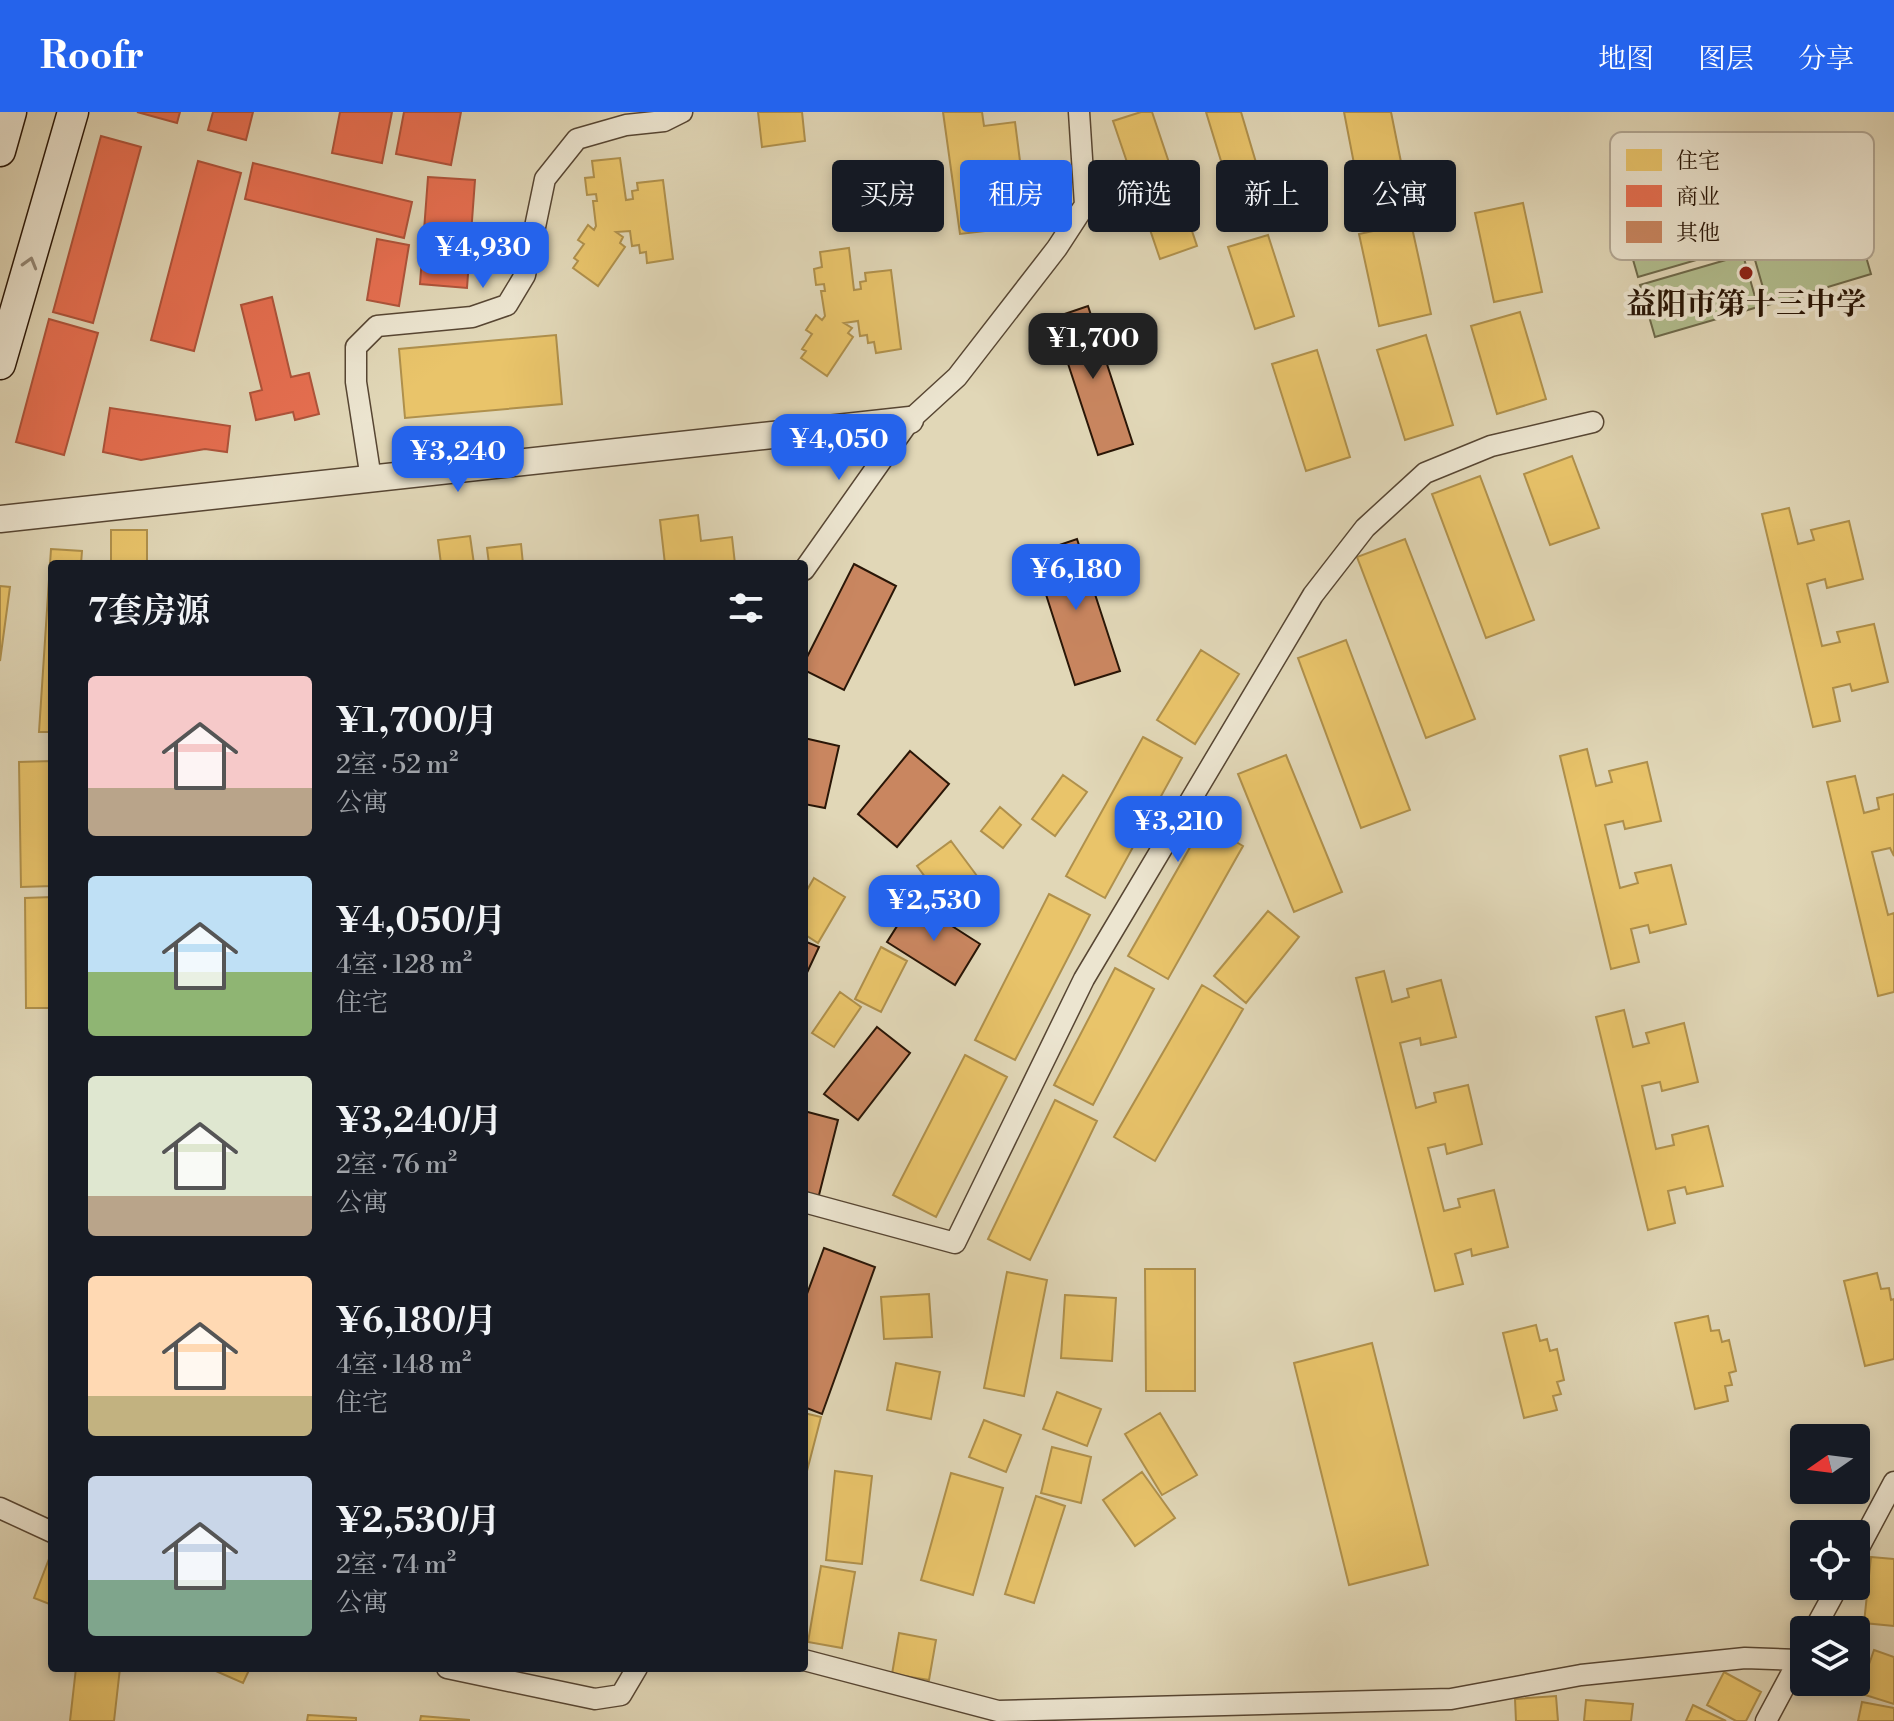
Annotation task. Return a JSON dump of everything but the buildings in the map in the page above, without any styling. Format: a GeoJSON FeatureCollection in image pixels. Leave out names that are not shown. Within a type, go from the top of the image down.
{"type":"FeatureCollection","features":[{"type":"Feature","properties":{"kind":"main road"},"geometry":{"type":"LineString","coordinates":[[0,151],[11,112]]}},
{"type":"Feature","properties":{"kind":"main road"},"geometry":{"type":"LineString","coordinates":[[0,364],[73,112]]}},
{"type":"Feature","properties":{"kind":"street"},"geometry":{"type":"LineString","coordinates":[[371,479],[356,382],[356,347],[377,326],[472,317],[507,305],[525,275],[545,179],[577,139],[626,125],[664,121],[682,112]]}},
{"type":"Feature","properties":{"kind":"street"},"geometry":{"type":"LineString","coordinates":[[808,564],[910,420],[957,377],[1057,248],[1085,205],[1079,112]]}},
{"type":"Feature","properties":{"kind":"street"},"geometry":{"type":"LineString","coordinates":[[0,519],[910,420]]}},
{"type":"Feature","properties":{"kind":"street"},"geometry":{"type":"LineString","coordinates":[[808,1203],[955,1243],[1084,979],[1313,595],[1365,528],[1425,473],[1491,446],[1593,422]]}},
{"type":"Feature","properties":{"kind":"street"},"geometry":{"type":"LineString","coordinates":[[1870,1527],[1894,1482]]}},
{"type":"Feature","properties":{"kind":"street"},"geometry":{"type":"LineString","coordinates":[[0,1508],[48,1530]]}},
{"type":"Feature","properties":{"kind":"street"},"geometry":{"type":"LineString","coordinates":[[808,1661],[998,1711],[1451,1699],[1581,1675],[1790,1655]]}},
{"type":"Feature","properties":{"kind":"street"},"geometry":{"type":"LineString","coordinates":[[466,1672],[595,1699],[621,1695],[635,1672]]}},
{"type":"Feature","properties":{"kind":"street"},"geometry":{"type":"LineString","coordinates":[[1766,1721],[1790,1675]]}},
{"type":"Feature","properties":{"kind":"green space"},"geometry":{"type":"Polygon","coordinates":[[[1633,260],[1696,260],[1638,277],[1633,260]]]}},
{"type":"Feature","properties":{"kind":"green space"},"geometry":{"type":"Polygon","coordinates":[[[1726,260],[1744,260],[1758,307],[1655,337],[1640,285],[1726,260]]]}},
{"type":"Feature","properties":{"kind":"green space"},"geometry":{"type":"Polygon","coordinates":[[[1755,260],[1867,260],[1871,274],[1768,305],[1755,260]]]}},
{"type":"Feature","properties":{"kind":"place","name":"益阳市第十三中学"},"geometry":{"type":"Point","coordinates":[1746,273]}}]}
